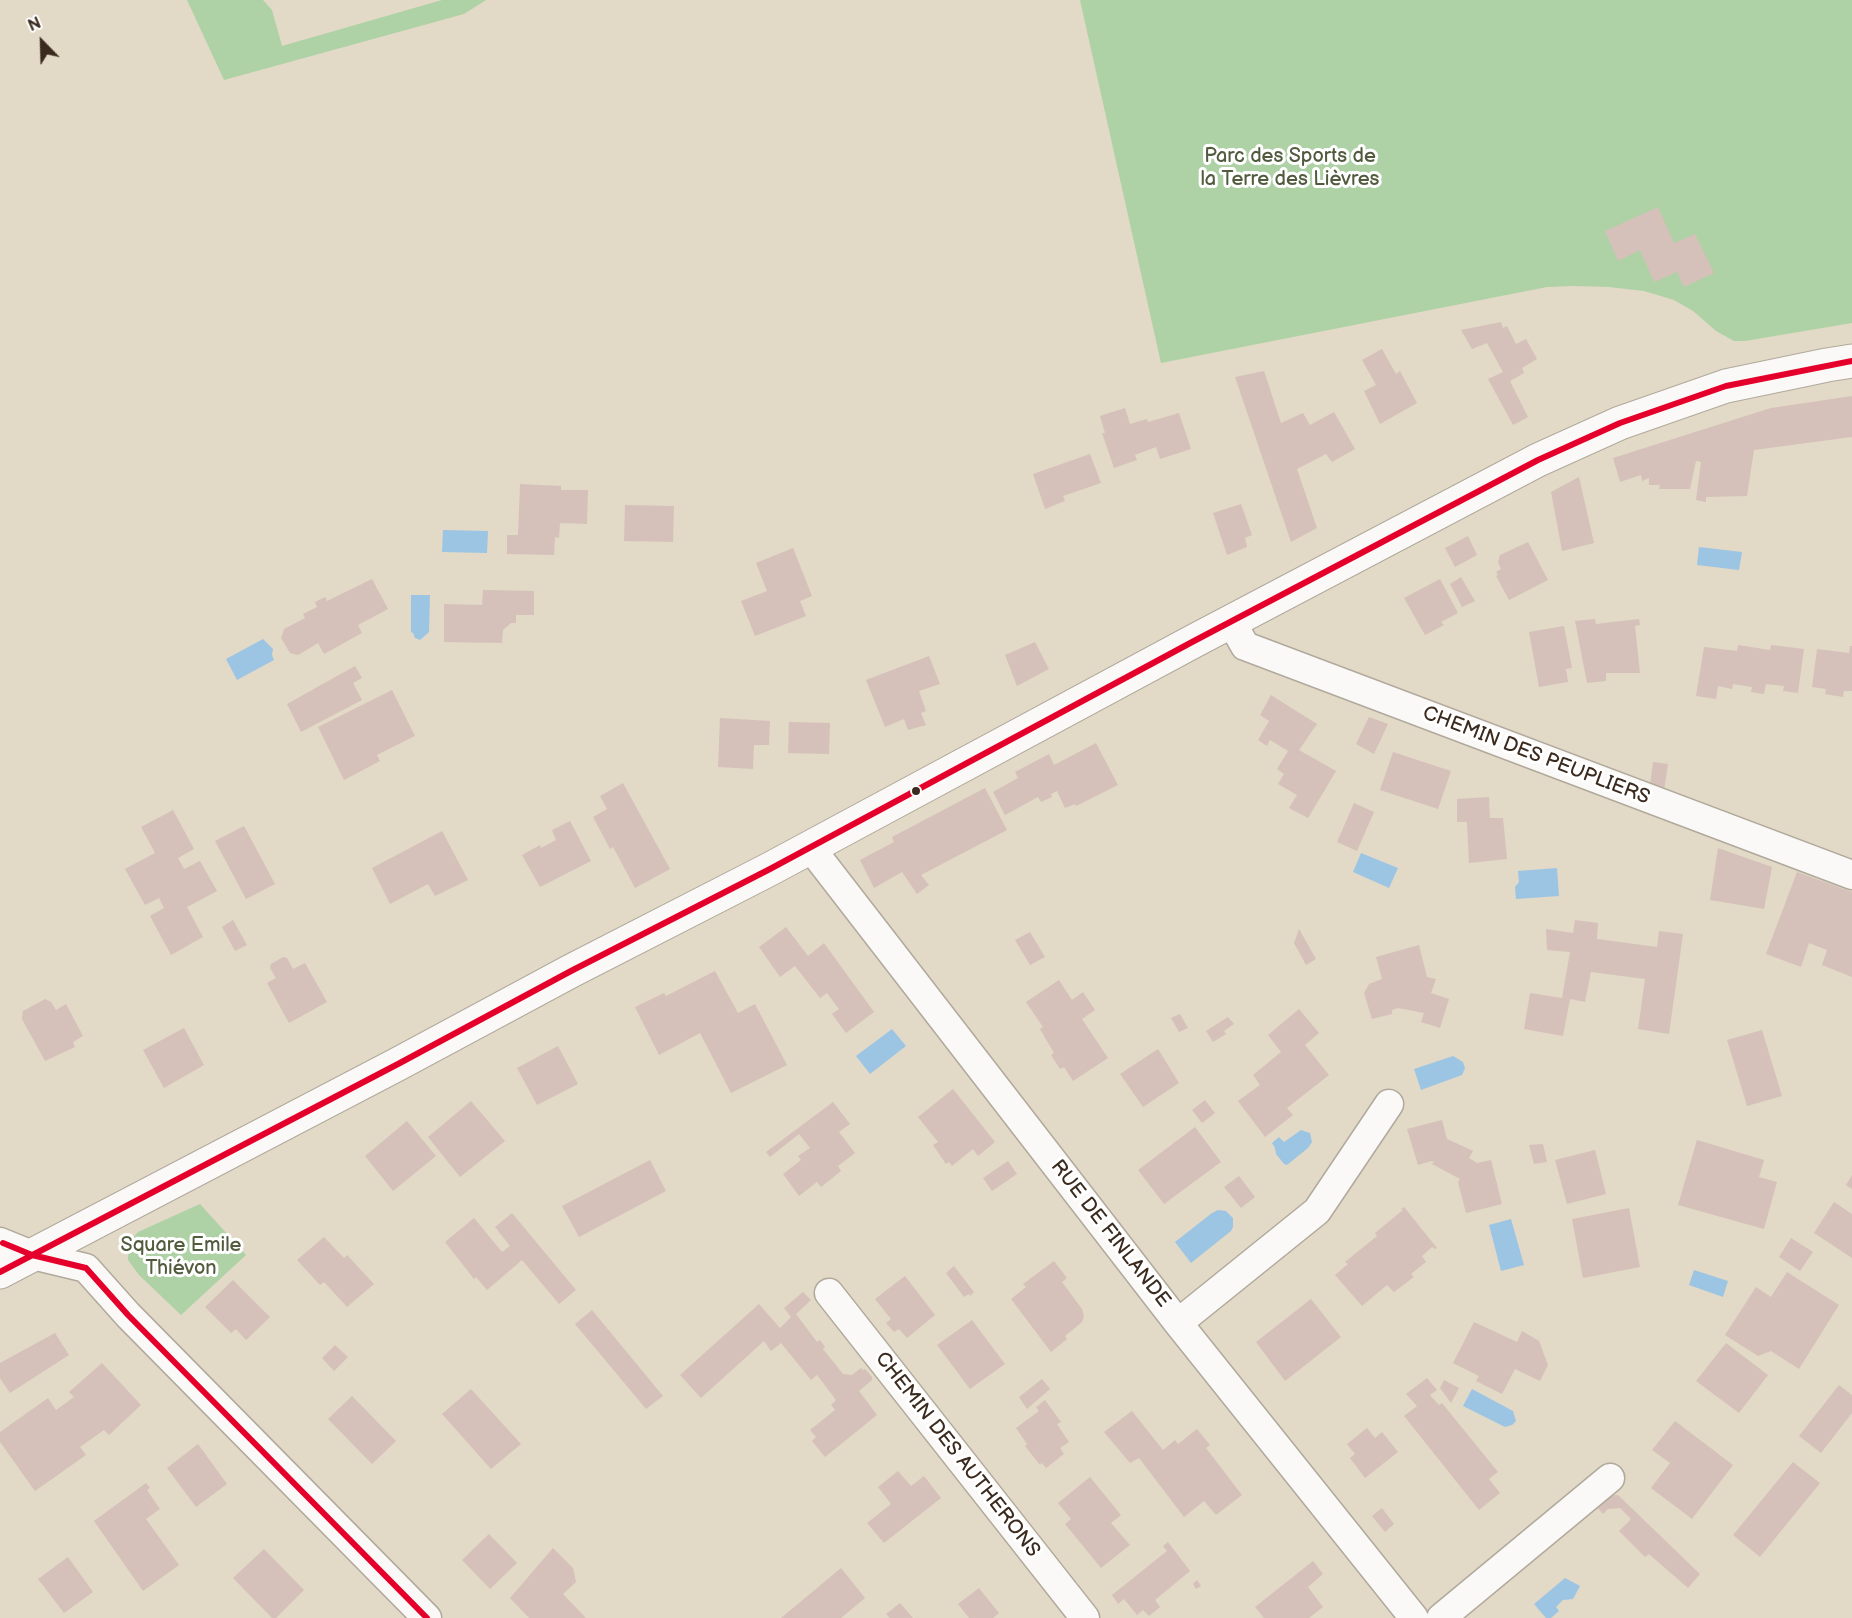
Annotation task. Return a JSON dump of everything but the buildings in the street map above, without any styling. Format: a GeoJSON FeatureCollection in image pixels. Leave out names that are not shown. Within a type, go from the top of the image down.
{"type":"FeatureCollection","features":[{"type":"Feature","properties":{"kind":"street"},"geometry":{"type":"LineString","coordinates":[[0,1272],[810,847],[1538,460],[1620,423],[1726,386],[1827,364],[1852,361]]}},
{"type":"Feature","properties":{"kind":"street","name":"CHEMIN DES PEUPLIERS"},"geometry":{"type":"LineString","coordinates":[[1232,623],[1245,646],[1852,875]]}},
{"type":"Feature","properties":{"kind":"street","name":"RUE DE FINLANDE"},"geometry":{"type":"LineString","coordinates":[[810,847],[1178,1323],[1414,1618]]}},
{"type":"Feature","properties":{"kind":"street"},"geometry":{"type":"LineString","coordinates":[[1178,1323],[1317,1211],[1389,1104]]}},
{"type":"Feature","properties":{"kind":"street"},"geometry":{"type":"LineString","coordinates":[[0,1242],[32,1256],[86,1268],[136,1323],[427,1618]]}},
{"type":"Feature","properties":{"kind":"street","name":"CHEMIN DES AUTHERONS"},"geometry":{"type":"LineString","coordinates":[[829,1293],[1085,1618]]}},
{"type":"Feature","properties":{"kind":"street"},"geometry":{"type":"LineString","coordinates":[[1441,1618],[1610,1478]]}},
{"type":"Feature","properties":{"kind":"green space"},"geometry":{"type":"Polygon","coordinates":[[[187,0],[263,0],[272,10],[282,46],[442,0],[486,0],[464,14],[224,80],[187,0]]]}},
{"type":"Feature","properties":{"kind":"green space","name":"Parc des Sports de la Terre des Lièvres"},"geometry":{"type":"Polygon","coordinates":[[[1080,0],[1852,0],[1852,323],[1734,341],[1716,331],[1693,311],[1674,300],[1644,291],[1609,287],[1547,287],[1161,363],[1080,0]]]}},
{"type":"Feature","properties":{"kind":"green space","name":"Square Emile Thiévon"},"geometry":{"type":"Polygon","coordinates":[[[200,1204],[246,1255],[181,1315],[139,1275],[128,1260],[129,1242],[138,1232],[200,1204]]]}},
{"type":"Feature","properties":{"kind":"water"},"geometry":{"type":"Polygon","coordinates":[[[443,530],[488,531],[487,553],[442,552],[443,530]]]}},
{"type":"Feature","properties":{"kind":"water"},"geometry":{"type":"Polygon","coordinates":[[[1699,547],[1742,552],[1739,570],[1697,565],[1699,547]]]}},
{"type":"Feature","properties":{"kind":"water"},"geometry":{"type":"Polygon","coordinates":[[[411,595],[430,595],[429,632],[420,640],[415,638],[411,632],[411,595]]]}},
{"type":"Feature","properties":{"kind":"water"},"geometry":{"type":"Polygon","coordinates":[[[263,639],[273,649],[274,660],[237,680],[226,659],[263,639]]]}},
{"type":"Feature","properties":{"kind":"water"},"geometry":{"type":"Polygon","coordinates":[[[1361,853],[1398,868],[1389,888],[1353,872],[1361,853]]]}},
{"type":"Feature","properties":{"kind":"water"},"geometry":{"type":"Polygon","coordinates":[[[1557,868],[1559,896],[1516,899],[1515,887],[1519,882],[1518,871],[1557,868]]]}},
{"type":"Feature","properties":{"kind":"water"},"geometry":{"type":"Polygon","coordinates":[[[892,1029],[906,1046],[870,1074],[856,1056],[892,1029]]]}},
{"type":"Feature","properties":{"kind":"water"},"geometry":{"type":"Polygon","coordinates":[[[1453,1056],[1463,1062],[1465,1068],[1462,1075],[1421,1090],[1414,1069],[1453,1056]]]}},
{"type":"Feature","properties":{"kind":"water"},"geometry":{"type":"Polygon","coordinates":[[[1301,1130],[1310,1133],[1312,1142],[1287,1165],[1284,1164],[1276,1154],[1272,1143],[1279,1137],[1284,1142],[1301,1130]]]}},
{"type":"Feature","properties":{"kind":"water"},"geometry":{"type":"Polygon","coordinates":[[[1218,1210],[1226,1211],[1233,1218],[1231,1231],[1191,1263],[1175,1242],[1218,1210]]]}},
{"type":"Feature","properties":{"kind":"water"},"geometry":{"type":"Polygon","coordinates":[[[1511,1219],[1524,1265],[1501,1271],[1489,1225],[1511,1219]]]}},
{"type":"Feature","properties":{"kind":"water"},"geometry":{"type":"Polygon","coordinates":[[[1694,1270],[1728,1281],[1723,1297],[1689,1285],[1694,1270]]]}},
{"type":"Feature","properties":{"kind":"water"},"geometry":{"type":"Polygon","coordinates":[[[1472,1389],[1513,1411],[1516,1421],[1505,1427],[1463,1406],[1472,1389]]]}},
{"type":"Feature","properties":{"kind":"water"},"geometry":{"type":"Polygon","coordinates":[[[1565,1578],[1580,1586],[1573,1599],[1563,1600],[1556,1607],[1559,1611],[1551,1618],[1546,1618],[1534,1604],[1565,1578]]]}},
{"type":"Feature","properties":{"kind":"transit line"},"geometry":{"type":"LineString","coordinates":[[0,1272],[571,971],[770,869],[1194,641],[1538,460],[1620,423],[1726,386],[1852,361]]}},
{"type":"Feature","properties":{"kind":"transit line"},"geometry":{"type":"LineString","coordinates":[[3,1243],[32,1255],[86,1268],[128,1315],[427,1618]]}}]}
